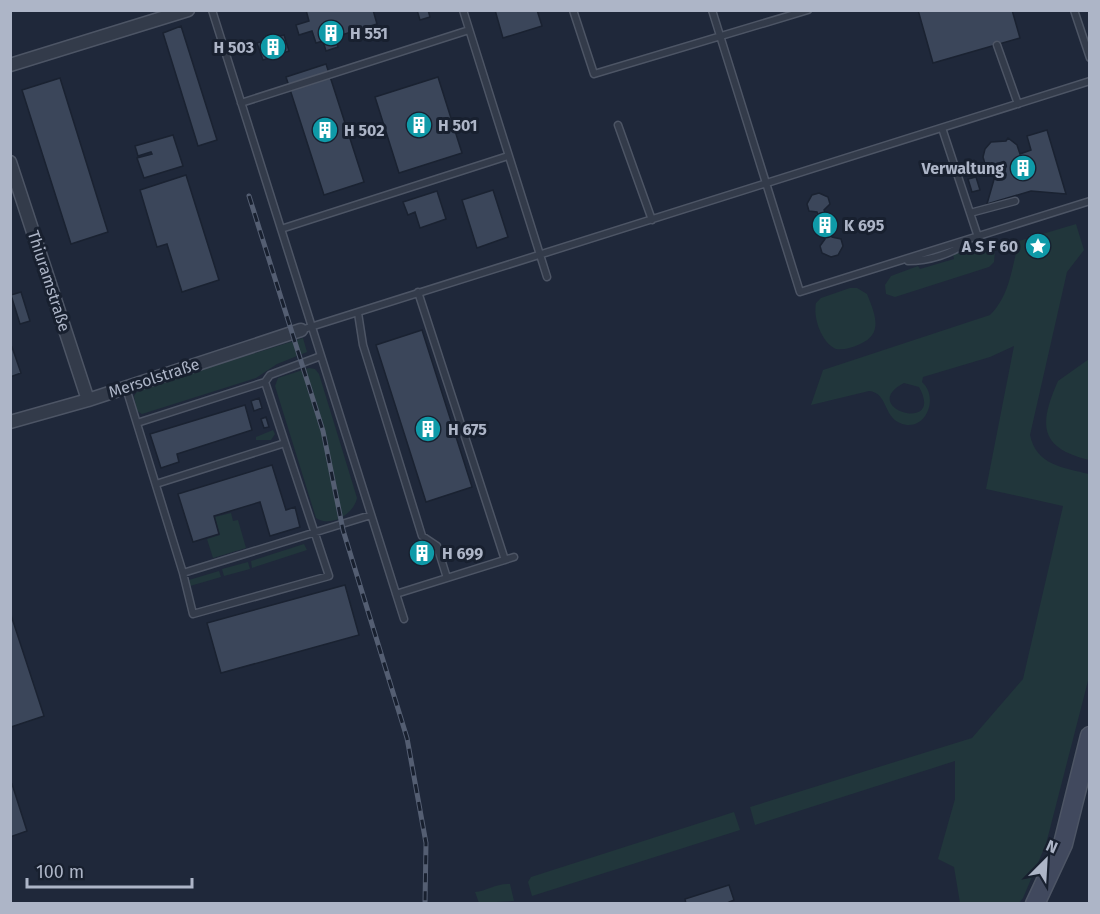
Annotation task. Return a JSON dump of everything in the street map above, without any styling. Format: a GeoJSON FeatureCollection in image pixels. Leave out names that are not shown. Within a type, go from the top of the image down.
{"type":"FeatureCollection","features":[{"type":"Feature","properties":{"kind":"main road"},"geometry":{"type":"LineString","coordinates":[[1035,903],[1063,844],[1089,736]]}},
{"type":"Feature","properties":{"kind":"street"},"geometry":{"type":"LineString","coordinates":[[10,66],[188,10]]}},
{"type":"Feature","properties":{"kind":"street","name":"Thiuramstraße"},"geometry":{"type":"LineString","coordinates":[[10,162],[87,400]]}},
{"type":"Feature","properties":{"kind":"street","name":"Mersolstraße"},"geometry":{"type":"LineString","coordinates":[[10,422],[126,388],[303,330]]}},
{"type":"Feature","properties":{"kind":"lane"},"geometry":{"type":"LineString","coordinates":[[212,10],[281,229],[303,330],[321,356],[404,619]]}},
{"type":"Feature","properties":{"kind":"lane"},"geometry":{"type":"LineString","coordinates":[[463,10],[547,277]]}},
{"type":"Feature","properties":{"kind":"lane"},"geometry":{"type":"LineString","coordinates":[[573,10],[594,74],[808,10]]}},
{"type":"Feature","properties":{"kind":"lane"},"geometry":{"type":"LineString","coordinates":[[712,10],[800,292],[1089,201]]}},
{"type":"Feature","properties":{"kind":"lane"},"geometry":{"type":"LineString","coordinates":[[1074,10],[1089,58]]}},
{"type":"Feature","properties":{"kind":"lane"},"geometry":{"type":"LineString","coordinates":[[241,102],[469,30]]}},
{"type":"Feature","properties":{"kind":"lane"},"geometry":{"type":"LineString","coordinates":[[997,45],[1018,104]]}},
{"type":"Feature","properties":{"kind":"lane"},"geometry":{"type":"LineString","coordinates":[[303,330],[540,253],[652,220],[1089,81]]}},
{"type":"Feature","properties":{"kind":"lane"},"geometry":{"type":"LineString","coordinates":[[618,126],[652,220]]}},
{"type":"Feature","properties":{"kind":"lane"},"geometry":{"type":"LineString","coordinates":[[942,128],[978,237]]}},
{"type":"Feature","properties":{"kind":"lane"},"geometry":{"type":"LineString","coordinates":[[281,229],[508,156]]}},
{"type":"Feature","properties":{"kind":"lane"},"geometry":{"type":"LineString","coordinates":[[970,213],[1015,201]]}},
{"type":"Feature","properties":{"kind":"lane"},"geometry":{"type":"LineString","coordinates":[[902,261],[921,261],[958,250],[969,240]]}},
{"type":"Feature","properties":{"kind":"lane"},"geometry":{"type":"LineString","coordinates":[[418,292],[505,560]]}},
{"type":"Feature","properties":{"kind":"lane"},"geometry":{"type":"LineString","coordinates":[[358,313],[363,345],[422,536],[437,546],[447,578]]}},
{"type":"Feature","properties":{"kind":"lane"},"geometry":{"type":"LineString","coordinates":[[137,423],[265,382],[270,375],[321,356]]}},
{"type":"Feature","properties":{"kind":"lane"},"geometry":{"type":"LineString","coordinates":[[126,388],[183,573],[193,614],[329,576],[265,382]]}},
{"type":"Feature","properties":{"kind":"lane"},"geometry":{"type":"LineString","coordinates":[[156,484],[285,443]]}},
{"type":"Feature","properties":{"kind":"lane"},"geometry":{"type":"LineString","coordinates":[[183,573],[371,514]]}},
{"type":"Feature","properties":{"kind":"lane"},"geometry":{"type":"LineString","coordinates":[[396,594],[514,557]]}},
{"type":"Feature","properties":{"kind":"green space"},"geometry":{"type":"Polygon","coordinates":[[[1076,224],[1084,250],[1067,272],[1030,435],[1038,453],[1052,464],[1089,474],[1089,677],[1046,844],[1023,898],[1019,903],[960,903],[954,867],[938,859],[955,799],[955,761],[755,825],[750,807],[972,738],[1023,679],[1063,506],[986,489],[1014,346],[990,357],[923,377],[922,382],[930,397],[930,405],[923,419],[917,423],[909,425],[895,420],[883,400],[869,391],[811,405],[823,370],[990,315],[1006,290],[1019,241],[1076,224]],[[904,383],[892,392],[890,401],[895,408],[904,412],[913,413],[921,410],[924,402],[919,387],[904,383]]]}},
{"type":"Feature","properties":{"kind":"green space"},"geometry":{"type":"Polygon","coordinates":[[[983,246],[995,251],[994,262],[989,267],[895,297],[886,294],[885,285],[891,276],[918,266],[920,269],[954,259],[953,254],[983,246]]]}},
{"type":"Feature","properties":{"kind":"green space"},"geometry":{"type":"Polygon","coordinates":[[[850,288],[857,288],[867,294],[875,316],[875,329],[868,340],[848,348],[836,349],[826,341],[819,329],[816,303],[821,298],[850,288]]]}},
{"type":"Feature","properties":{"kind":"green space"},"geometry":{"type":"Polygon","coordinates":[[[303,338],[307,352],[277,364],[256,378],[142,414],[137,411],[134,396],[138,390],[303,338]]]}},
{"type":"Feature","properties":{"kind":"green space"},"geometry":{"type":"Polygon","coordinates":[[[1089,359],[1089,460],[1073,455],[1052,442],[1046,423],[1058,381],[1089,359]]]}},
{"type":"Feature","properties":{"kind":"green space"},"geometry":{"type":"Polygon","coordinates":[[[309,368],[315,369],[319,374],[357,498],[347,514],[335,520],[322,521],[316,518],[275,386],[278,378],[309,368]]]}},
{"type":"Feature","properties":{"kind":"green space"},"geometry":{"type":"Polygon","coordinates":[[[273,430],[275,434],[271,440],[256,440],[256,437],[273,430]]]}},
{"type":"Feature","properties":{"kind":"green space"},"geometry":{"type":"Polygon","coordinates":[[[231,513],[233,521],[238,520],[246,548],[213,558],[207,539],[220,535],[215,517],[231,513]]]}},
{"type":"Feature","properties":{"kind":"green space"},"geometry":{"type":"Polygon","coordinates":[[[304,544],[307,550],[252,568],[251,561],[304,544]]]}},
{"type":"Feature","properties":{"kind":"green space"},"geometry":{"type":"Polygon","coordinates":[[[248,562],[250,569],[224,576],[222,569],[248,562]]]}},
{"type":"Feature","properties":{"kind":"green space"},"geometry":{"type":"Polygon","coordinates":[[[219,571],[221,577],[190,586],[189,580],[219,571]]]}},
{"type":"Feature","properties":{"kind":"green space"},"geometry":{"type":"Polygon","coordinates":[[[734,812],[740,830],[532,896],[528,882],[531,877],[734,812]]]}},
{"type":"Feature","properties":{"kind":"green space"},"geometry":{"type":"Polygon","coordinates":[[[510,884],[514,901],[479,903],[475,892],[510,884]]]}},
{"type":"Feature","properties":{"kind":"building","name":"H 551"},"geometry":{"type":"Polygon","coordinates":[[[306,10],[373,10],[377,24],[335,37],[338,47],[326,51],[323,41],[316,43],[312,31],[299,35],[296,25],[309,21],[306,10]]]}},
{"type":"Feature","properties":{"kind":"building"},"geometry":{"type":"Polygon","coordinates":[[[417,10],[428,10],[430,17],[420,20],[417,10]]]}},
{"type":"Feature","properties":{"kind":"building"},"geometry":{"type":"Polygon","coordinates":[[[495,10],[537,10],[542,26],[503,38],[495,10]]]}},
{"type":"Feature","properties":{"kind":"building"},"geometry":{"type":"Polygon","coordinates":[[[918,10],[1012,10],[1020,38],[933,63],[918,10]]]}},
{"type":"Feature","properties":{"kind":"building"},"geometry":{"type":"Polygon","coordinates":[[[181,26],[217,140],[198,146],[163,33],[181,26]]]}},
{"type":"Feature","properties":{"kind":"building","name":"H 503"},"geometry":{"type":"Polygon","coordinates":[[[284,35],[289,51],[263,60],[257,43],[284,35]]]}},
{"type":"Feature","properties":{"kind":"building","name":"H 502"},"geometry":{"type":"Polygon","coordinates":[[[326,64],[364,182],[324,195],[286,77],[326,64]]]}},
{"type":"Feature","properties":{"kind":"building","name":"H 501"},"geometry":{"type":"Polygon","coordinates":[[[438,77],[462,153],[399,173],[375,97],[438,77]]]}},
{"type":"Feature","properties":{"kind":"building"},"geometry":{"type":"Polygon","coordinates":[[[60,78],[108,232],[71,244],[22,90],[60,78]]]}},
{"type":"Feature","properties":{"kind":"building","name":"Verwaltung"},"geometry":{"type":"Polygon","coordinates":[[[1047,130],[1066,194],[1031,191],[987,204],[995,176],[989,174],[991,171],[985,164],[983,157],[985,149],[991,142],[1006,141],[1008,138],[1017,145],[1020,154],[1031,150],[1027,136],[1047,130]]]}},
{"type":"Feature","properties":{"kind":"building"},"geometry":{"type":"Polygon","coordinates":[[[173,135],[183,166],[144,178],[137,158],[152,154],[151,152],[138,156],[135,146],[173,135]]]}},
{"type":"Feature","properties":{"kind":"building"},"geometry":{"type":"Polygon","coordinates":[[[186,175],[219,280],[182,292],[167,244],[157,247],[140,190],[186,175]]]}},
{"type":"Feature","properties":{"kind":"building"},"geometry":{"type":"Polygon","coordinates":[[[976,177],[980,190],[972,192],[968,179],[976,177]]]}},
{"type":"Feature","properties":{"kind":"building"},"geometry":{"type":"Polygon","coordinates":[[[493,190],[508,237],[477,248],[462,200],[493,190]]]}},
{"type":"Feature","properties":{"kind":"building"},"geometry":{"type":"Polygon","coordinates":[[[437,191],[446,219],[420,228],[415,212],[408,215],[403,202],[437,191]]]}},
{"type":"Feature","properties":{"kind":"building","name":"K 695"},"geometry":{"type":"Polygon","coordinates":[[[819,193],[828,197],[830,204],[824,210],[826,215],[834,218],[836,225],[830,231],[832,237],[841,239],[843,246],[838,255],[831,257],[822,253],[820,246],[825,239],[824,234],[816,232],[814,225],[819,217],[817,212],[809,211],[807,204],[812,195],[819,193]]]}},
{"type":"Feature","properties":{"kind":"building"},"geometry":{"type":"Polygon","coordinates":[[[21,292],[30,321],[20,324],[11,295],[21,292]]]}},
{"type":"Feature","properties":{"kind":"building","name":"H 675"},"geometry":{"type":"Polygon","coordinates":[[[422,330],[472,487],[426,502],[376,345],[422,330]]]}},
{"type":"Feature","properties":{"kind":"building"},"geometry":{"type":"Polygon","coordinates":[[[12,347],[21,373],[10,377],[10,348],[12,347]]]}},
{"type":"Feature","properties":{"kind":"building"},"geometry":{"type":"Polygon","coordinates":[[[259,398],[262,408],[254,411],[251,401],[259,398]]]}},
{"type":"Feature","properties":{"kind":"building"},"geometry":{"type":"Polygon","coordinates":[[[245,405],[252,430],[177,454],[179,462],[161,468],[150,434],[245,405]]]}},
{"type":"Feature","properties":{"kind":"building"},"geometry":{"type":"Polygon","coordinates":[[[266,417],[269,427],[264,428],[261,419],[266,417]]]}},
{"type":"Feature","properties":{"kind":"building"},"geometry":{"type":"Polygon","coordinates":[[[272,465],[286,510],[295,507],[300,527],[270,536],[260,502],[214,516],[219,534],[193,542],[178,494],[272,465]]]}},
{"type":"Feature","properties":{"kind":"building","name":"H 699"},"geometry":{"type":"Polygon","coordinates":[[[424,547],[428,557],[420,560],[417,549],[424,547]]]}},
{"type":"Feature","properties":{"kind":"building"},"geometry":{"type":"Polygon","coordinates":[[[345,585],[359,635],[221,673],[207,623],[345,585]]]}},
{"type":"Feature","properties":{"kind":"building"},"geometry":{"type":"Polygon","coordinates":[[[10,612],[44,716],[11,727],[10,724],[10,612]]]}},
{"type":"Feature","properties":{"kind":"building"},"geometry":{"type":"Polygon","coordinates":[[[12,784],[27,831],[10,837],[10,785],[12,784]]]}},
{"type":"Feature","properties":{"kind":"building"},"geometry":{"type":"Polygon","coordinates":[[[729,885],[734,900],[725,904],[686,904],[685,899],[729,885]]]}},
{"type":"Feature","properties":{"kind":"railway"},"geometry":{"type":"LineString","coordinates":[[249,196],[323,431],[343,530],[407,738],[426,843],[425,904]]}},
{"type":"Feature","properties":{"kind":"place","name":"H 551"},"geometry":{"type":"Point","coordinates":[331,33]}},
{"type":"Feature","properties":{"kind":"place","name":"H 503"},"geometry":{"type":"Point","coordinates":[273,47]}},
{"type":"Feature","properties":{"kind":"place","name":"H 501"},"geometry":{"type":"Point","coordinates":[419,125]}},
{"type":"Feature","properties":{"kind":"place","name":"H 502"},"geometry":{"type":"Point","coordinates":[325,130]}},
{"type":"Feature","properties":{"kind":"place","name":"Verwaltung"},"geometry":{"type":"Point","coordinates":[1023,168]}},
{"type":"Feature","properties":{"kind":"place","name":"K 695"},"geometry":{"type":"Point","coordinates":[825,225]}},
{"type":"Feature","properties":{"kind":"place","name":"A S F 60"},"geometry":{"type":"Point","coordinates":[1038,246]}},
{"type":"Feature","properties":{"kind":"place","name":"H 675"},"geometry":{"type":"Point","coordinates":[428,429]}},
{"type":"Feature","properties":{"kind":"place","name":"H 699"},"geometry":{"type":"Point","coordinates":[422,553]}}]}
